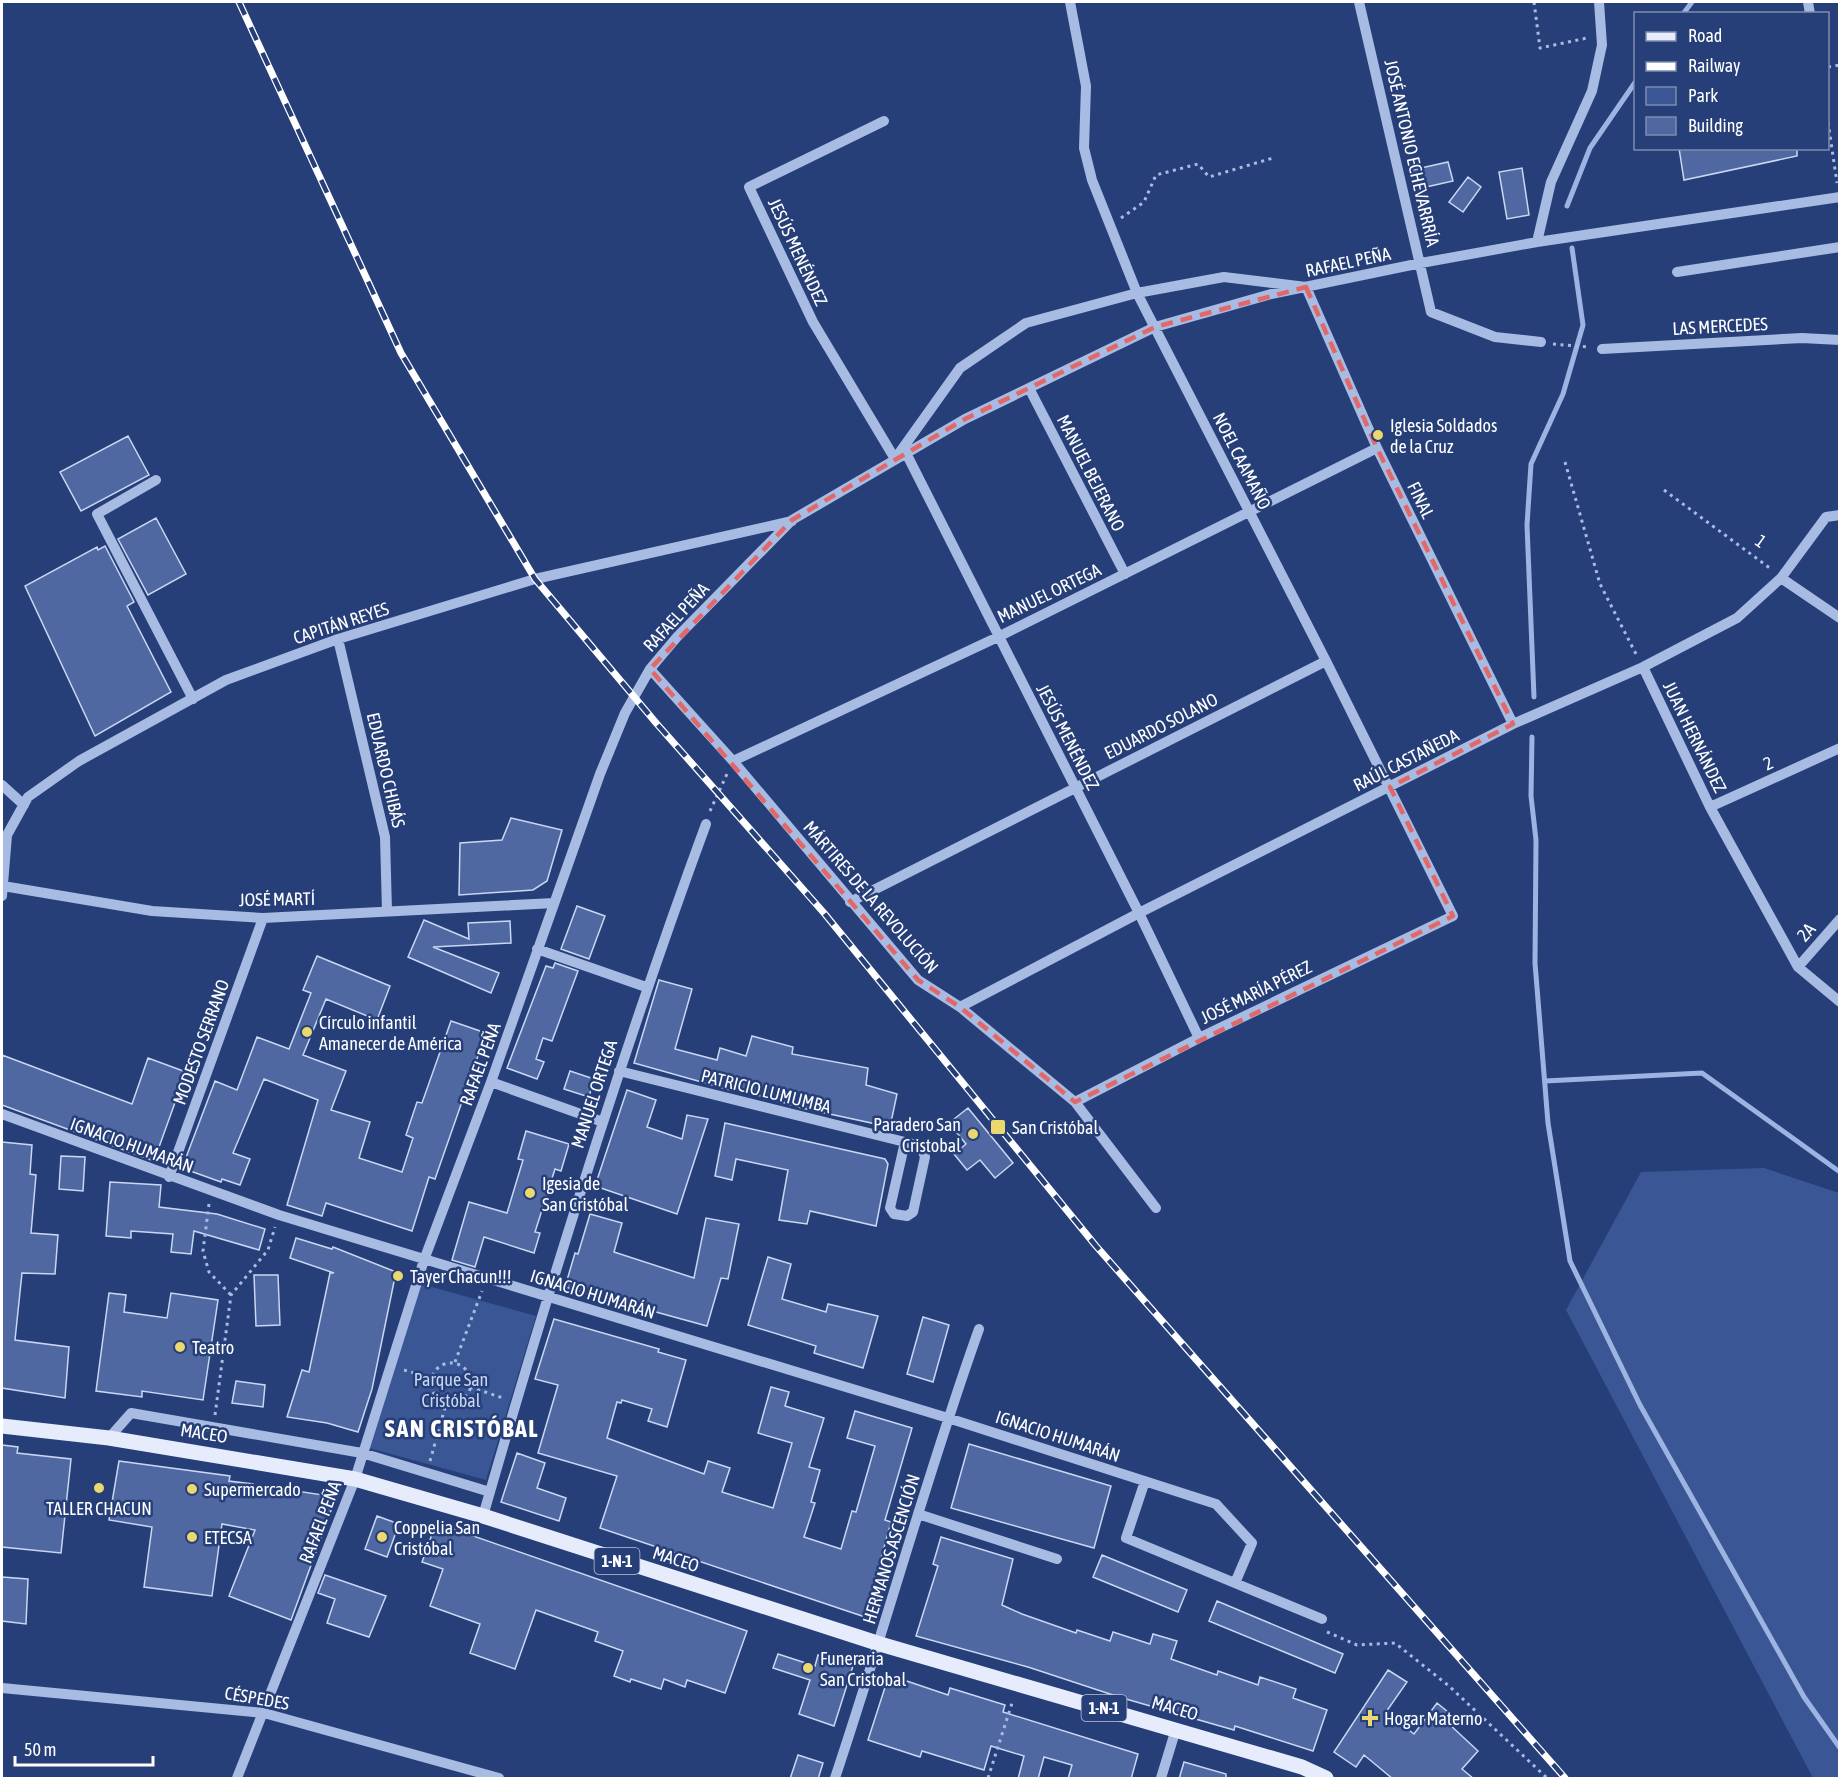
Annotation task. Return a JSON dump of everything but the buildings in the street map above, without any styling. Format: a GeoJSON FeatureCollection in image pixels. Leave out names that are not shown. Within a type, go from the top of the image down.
{"type":"FeatureCollection","features":[{"type":"Feature","properties":{"kind":"main road","name":"MACEO"},"geometry":{"type":"LineString","coordinates":[[2,1426],[109,1438],[355,1479],[483,1516],[880,1644],[1302,1767],[1326,1779]]}},
{"type":"Feature","properties":{"kind":"street","name":"NOEL CAAMAÑO"},"geometry":{"type":"LineString","coordinates":[[1070,2],[1086,86],[1084,148],[1092,180],[1137,293],[1390,787],[1453,916]]}},
{"type":"Feature","properties":{"kind":"street","name":"JOSÉ ANTONIO ECHEVARRRÍA"},"geometry":{"type":"LineString","coordinates":[[1359,2],[1431,312],[1495,337],[1541,342]]}},
{"type":"Feature","properties":{"kind":"street"},"geometry":{"type":"LineString","coordinates":[[1537,242],[1551,182],[1592,91],[1602,45],[1599,2]]}},
{"type":"Feature","properties":{"kind":"street","name":"JESÚS MENÉNDEZ"},"geometry":{"type":"LineString","coordinates":[[884,121],[749,187],[813,322],[895,459]]}},
{"type":"Feature","properties":{"kind":"street","name":"RAFAEL PEÑA"},"geometry":{"type":"LineString","coordinates":[[237,1779],[355,1479],[424,1260],[492,1082],[600,774],[626,713],[650,669],[677,637],[792,520],[965,419],[1155,327],[1271,294],[1421,263],[1537,242],[1839,197]]}},
{"type":"Feature","properties":{"kind":"street"},"geometry":{"type":"LineString","coordinates":[[1677,272],[1839,247]]}},
{"type":"Feature","properties":{"kind":"street","name":"RAFAEL PEÑA"},"geometry":{"type":"LineString","coordinates":[[895,459],[960,368],[1026,323],[1137,293],[1224,277],[1306,287]]}},
{"type":"Feature","properties":{"kind":"street","name":"FINAL"},"geometry":{"type":"LineString","coordinates":[[1306,287],[1377,448],[1513,724]]}},
{"type":"Feature","properties":{"kind":"street","name":"LAS MERCEDES"},"geometry":{"type":"LineString","coordinates":[[1602,349],[1802,338],[1839,340]]}},
{"type":"Feature","properties":{"kind":"street","name":"MANUEL BEJERANO"},"geometry":{"type":"LineString","coordinates":[[1029,388],[1125,574]]}},
{"type":"Feature","properties":{"kind":"street","name":"MANUEL ORTEGA"},"geometry":{"type":"LineString","coordinates":[[733,761],[998,637],[1377,448]]}},
{"type":"Feature","properties":{"kind":"street","name":"JESÚS MENÉNDEZ"},"geometry":{"type":"LineString","coordinates":[[906,453],[1139,913],[1199,1038]]}},
{"type":"Feature","properties":{"kind":"street"},"geometry":{"type":"LineString","coordinates":[[156,480],[98,514],[193,699]]}},
{"type":"Feature","properties":{"kind":"street","name":"RAÚL CASTAÑEDA"},"geometry":{"type":"LineString","coordinates":[[960,1007],[1139,913],[1513,724],[1643,667],[1737,618],[1781,578],[1826,517],[1839,515]]}},
{"type":"Feature","properties":{"kind":"street","name":"CAPITÁN REYES"},"geometry":{"type":"LineString","coordinates":[[2,891],[7,835],[28,797],[79,761],[226,681],[338,639],[535,579],[792,520]]}},
{"type":"Feature","properties":{"kind":"street"},"geometry":{"type":"LineString","coordinates":[[1781,578],[1839,618]]}},
{"type":"Feature","properties":{"kind":"street","name":"EDUARDO CHIBÁS"},"geometry":{"type":"LineString","coordinates":[[338,639],[385,837],[387,911]]}},
{"type":"Feature","properties":{"kind":"street","name":"EDUARDO SOLANO"},"geometry":{"type":"LineString","coordinates":[[850,902],[1326,661]]}},
{"type":"Feature","properties":{"kind":"street","name":"JUAN HERNÁNDEZ"},"geometry":{"type":"LineString","coordinates":[[1643,667],[1710,807],[1797,967],[1839,1002]]}},
{"type":"Feature","properties":{"kind":"street","name":"MÁRTIRES DE LA REVOLUCIÓN"},"geometry":{"type":"LineString","coordinates":[[650,669],[733,761],[918,980],[960,1007],[1075,1102],[1156,1208]]}},
{"type":"Feature","properties":{"kind":"street","name":"2"},"geometry":{"type":"LineString","coordinates":[[1710,807],[1839,748]]}},
{"type":"Feature","properties":{"kind":"street"},"geometry":{"type":"LineString","coordinates":[[2,785],[24,805]]}},
{"type":"Feature","properties":{"kind":"street","name":"MANUEL ORTEGA"},"geometry":{"type":"LineString","coordinates":[[483,1516],[546,1298],[646,987],[706,824]]}},
{"type":"Feature","properties":{"kind":"street","name":"JOSÉ MARTÍ"},"geometry":{"type":"LineString","coordinates":[[2,891],[152,911],[264,918],[554,903]]}},
{"type":"Feature","properties":{"kind":"street","name":"JOSÉ MARÍA PÉREZ"},"geometry":{"type":"LineString","coordinates":[[1075,1102],[1199,1038],[1453,916]]}},
{"type":"Feature","properties":{"kind":"street","name":"MODESTO SERRANO"},"geometry":{"type":"LineString","coordinates":[[169,1177],[264,918]]}},
{"type":"Feature","properties":{"kind":"street","name":"2A"},"geometry":{"type":"LineString","coordinates":[[1797,967],[1839,919]]}},
{"type":"Feature","properties":{"kind":"street"},"geometry":{"type":"LineString","coordinates":[[537,949],[646,987]]}},
{"type":"Feature","properties":{"kind":"street","name":"PATRICIO LUMUMBA"},"geometry":{"type":"LineString","coordinates":[[619,1071],[921,1146],[925,1157],[913,1212],[900,1216],[894,1214],[890,1208],[904,1142]]}},
{"type":"Feature","properties":{"kind":"street"},"geometry":{"type":"LineString","coordinates":[[492,1082],[603,1122]]}},
{"type":"Feature","properties":{"kind":"street","name":"IGNACIO HUMARÁN"},"geometry":{"type":"LineString","coordinates":[[2,1114],[169,1177],[279,1215],[546,1298],[948,1418],[1216,1504],[1252,1543],[1234,1583]]}},
{"type":"Feature","properties":{"kind":"street","name":"HERMANOS ASCENCIÓN"},"geometry":{"type":"LineString","coordinates":[[836,1779],[880,1644],[948,1418],[979,1329]]}},
{"type":"Feature","properties":{"kind":"street"},"geometry":{"type":"LineString","coordinates":[[109,1438],[130,1413],[362,1453],[490,1492]]}},
{"type":"Feature","properties":{"kind":"street"},"geometry":{"type":"LineString","coordinates":[[1145,1481],[1126,1538],[1322,1619]]}},
{"type":"Feature","properties":{"kind":"street"},"geometry":{"type":"LineString","coordinates":[[918,1514],[1057,1559]]}},
{"type":"Feature","properties":{"kind":"street","name":"CÉSPEDES"},"geometry":{"type":"LineString","coordinates":[[2,1688],[264,1713],[499,1779]]}},
{"type":"Feature","properties":{"kind":"street"},"geometry":{"type":"LineString","coordinates":[[1161,1779],[1176,1729]]}},
{"type":"Feature","properties":{"kind":"path"},"geometry":{"type":"LineString","coordinates":[[1534,2],[1540,48],[1601,36]]}},
{"type":"Feature","properties":{"kind":"path"},"geometry":{"type":"LineString","coordinates":[[1829,134],[1839,197]]}},
{"type":"Feature","properties":{"kind":"path"},"geometry":{"type":"LineString","coordinates":[[1110,225],[1144,202],[1156,175],[1198,164],[1209,177],[1273,158]]}},
{"type":"Feature","properties":{"kind":"path"},"geometry":{"type":"LineString","coordinates":[[1541,342],[1602,349]]}},
{"type":"Feature","properties":{"kind":"path","name":"JUAN HERNÁNDEZ"},"geometry":{"type":"LineString","coordinates":[[1565,462],[1600,584],[1643,667]]}},
{"type":"Feature","properties":{"kind":"path","name":"1"},"geometry":{"type":"LineString","coordinates":[[1664,490],[1781,578]]}},
{"type":"Feature","properties":{"kind":"path"},"geometry":{"type":"LineString","coordinates":[[706,824],[717,792],[733,761]]}},
{"type":"Feature","properties":{"kind":"path"},"geometry":{"type":"LineString","coordinates":[[210,1191],[203,1251],[208,1272],[231,1295]]}},
{"type":"Feature","properties":{"kind":"path"},"geometry":{"type":"LineString","coordinates":[[213,1427],[231,1295],[267,1250],[279,1215]]}},
{"type":"Feature","properties":{"kind":"path"},"geometry":{"type":"LineString","coordinates":[[455,1362],[486,1279]]}},
{"type":"Feature","properties":{"kind":"path"},"geometry":{"type":"LineString","coordinates":[[455,1362],[466,1369],[472,1381],[469,1394],[459,1403],[446,1404],[435,1397],[429,1385],[432,1372],[442,1364],[455,1362]]}},
{"type":"Feature","properties":{"kind":"path"},"geometry":{"type":"LineString","coordinates":[[390,1366],[431,1378]]}},
{"type":"Feature","properties":{"kind":"path"},"geometry":{"type":"LineString","coordinates":[[470,1387],[516,1402]]}},
{"type":"Feature","properties":{"kind":"path"},"geometry":{"type":"LineString","coordinates":[[426,1473],[446,1404]]}},
{"type":"Feature","properties":{"kind":"path"},"geometry":{"type":"LineString","coordinates":[[1357,1645],[1395,1643],[1449,1686],[1547,1779]]}},
{"type":"Feature","properties":{"kind":"path"},"geometry":{"type":"LineString","coordinates":[[988,1779],[1018,1684]]}},
{"type":"Feature","properties":{"kind":"highlighted area"},"geometry":{"type":"Polygon","coordinates":[[[1306,287],[1377,448],[1513,724],[1390,787],[1453,916],[1075,1102],[960,1007],[918,980],[650,669],[792,520],[965,419],[1155,327],[1306,287]]]}},
{"type":"Feature","properties":{"kind":"green space"},"geometry":{"type":"Polygon","coordinates":[[[1764,1168],[1839,1193],[1839,1778],[1813,1778],[1566,1310],[1641,1172],[1764,1168]]]}},
{"type":"Feature","properties":{"kind":"green space","name":"Parque San Cristóbal"},"geometry":{"type":"Polygon","coordinates":[[[421,1284],[536,1316],[486,1480],[369,1448],[421,1284]]]}},
{"type":"Feature","properties":{"kind":"waterway"},"geometry":{"type":"LineString","coordinates":[[1684,12],[1692,2]]}},
{"type":"Feature","properties":{"kind":"waterway"},"geometry":{"type":"LineString","coordinates":[[1567,206],[1590,148],[1634,84]]}},
{"type":"Feature","properties":{"kind":"waterway"},"geometry":{"type":"LineString","coordinates":[[1534,697],[1527,525],[1531,464],[1563,394],[1583,325],[1572,248]]}},
{"type":"Feature","properties":{"kind":"waterway"},"geometry":{"type":"LineString","coordinates":[[1532,737],[1531,796],[1536,840],[1535,963],[1548,1123],[1570,1261],[1640,1405],[1804,1697],[1840,1748]]}},
{"type":"Feature","properties":{"kind":"waterway"},"geometry":{"type":"LineString","coordinates":[[1545,1081],[1702,1073],[1840,1172]]}},
{"type":"Feature","properties":{"kind":"railway"},"geometry":{"type":"LineString","coordinates":[[239,2],[401,353],[535,579],[657,724],[824,913],[1096,1246],[1565,1778]]}},
{"type":"Feature","properties":{"kind":"place","name":"Iglesia Soldados de la Cruz"},"geometry":{"type":"Point","coordinates":[1378,435]}},
{"type":"Feature","properties":{"kind":"place","name":"Círculo infantil Amanecer de América"},"geometry":{"type":"Point","coordinates":[307,1032]}},
{"type":"Feature","properties":{"kind":"place","name":"San Cristóbal"},"geometry":{"type":"Point","coordinates":[998,1127]}},
{"type":"Feature","properties":{"kind":"place","name":"Paradero San Cristobal"},"geometry":{"type":"Point","coordinates":[973,1134]}},
{"type":"Feature","properties":{"kind":"place","name":"Igesia de San Cristóbal"},"geometry":{"type":"Point","coordinates":[530,1193]}},
{"type":"Feature","properties":{"kind":"place","name":"Tayer Chacun!!!"},"geometry":{"type":"Point","coordinates":[398,1276]}},
{"type":"Feature","properties":{"kind":"place","name":"Teatro"},"geometry":{"type":"Point","coordinates":[180,1347]}},
{"type":"Feature","properties":{"kind":"place","name":"TALLER CHACUN"},"geometry":{"type":"Point","coordinates":[99,1488]}},
{"type":"Feature","properties":{"kind":"place","name":"Supermercado"},"geometry":{"type":"Point","coordinates":[192,1489]}},
{"type":"Feature","properties":{"kind":"place","name":"ETECSA"},"geometry":{"type":"Point","coordinates":[192,1537]}},
{"type":"Feature","properties":{"kind":"place","name":"Coppelia San Cristóbal"},"geometry":{"type":"Point","coordinates":[382,1537]}},
{"type":"Feature","properties":{"kind":"place","name":"Funeraria San Cristobal"},"geometry":{"type":"Point","coordinates":[808,1668]}},
{"type":"Feature","properties":{"kind":"place","name":"Hogar Materno"},"geometry":{"type":"Point","coordinates":[1370,1718]}},
{"type":"Feature","properties":{"kind":"district","name":"SAN CRISTÓBAL"},"geometry":{"type":"Point","coordinates":[462,1428]}}]}
